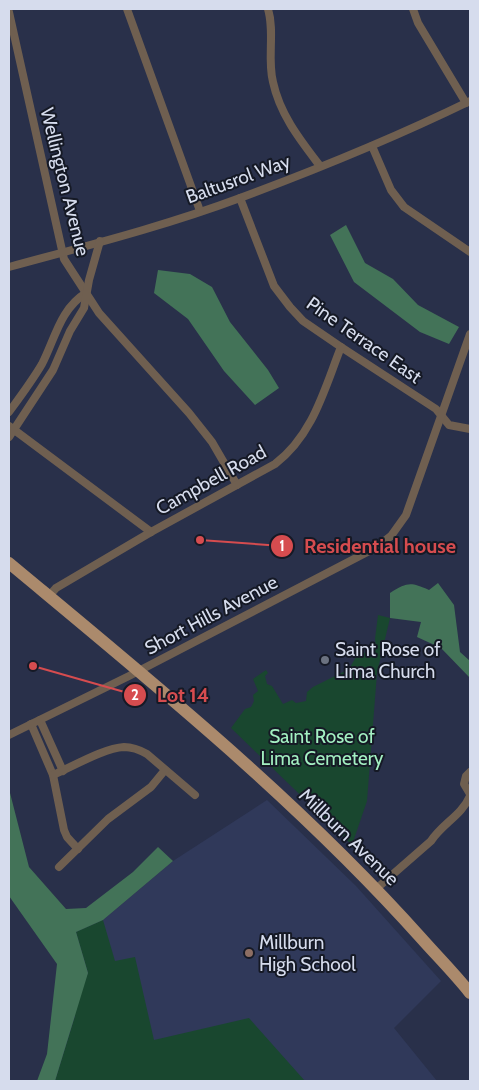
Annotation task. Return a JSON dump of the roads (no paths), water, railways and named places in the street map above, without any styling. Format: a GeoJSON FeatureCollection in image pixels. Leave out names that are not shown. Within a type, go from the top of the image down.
{"type":"FeatureCollection","features":[{"type":"Feature","properties":{"kind":"main road","name":"Millburn Avenue"},"geometry":{"type":"LineString","coordinates":[[9,563],[139,671],[266,783],[376,889],[470,993]]}},
{"type":"Feature","properties":{"kind":"street"},"geometry":{"type":"LineString","coordinates":[[127,9],[200,212]]}},
{"type":"Feature","properties":{"kind":"street"},"geometry":{"type":"LineString","coordinates":[[268,9],[272,82],[293,131],[320,166]]}},
{"type":"Feature","properties":{"kind":"street"},"geometry":{"type":"LineString","coordinates":[[413,9],[418,23],[468,102]]}},
{"type":"Feature","properties":{"kind":"street","name":"Wellington Avenue"},"geometry":{"type":"LineString","coordinates":[[9,12],[64,259],[99,313],[189,413],[212,442],[238,485]]}},
{"type":"Feature","properties":{"kind":"street","name":"Baltusrol Way"},"geometry":{"type":"LineString","coordinates":[[9,267],[200,212],[240,198],[372,146],[468,102]]}},
{"type":"Feature","properties":{"kind":"street"},"geometry":{"type":"LineString","coordinates":[[372,146],[391,190],[404,208],[470,252]]}},
{"type":"Feature","properties":{"kind":"street","name":"Pine Terrace East"},"geometry":{"type":"LineString","coordinates":[[240,198],[274,286],[303,321],[341,348],[436,409],[449,425],[470,429]]}},
{"type":"Feature","properties":{"kind":"street"},"geometry":{"type":"LineString","coordinates":[[9,437],[11,428],[53,370],[70,331],[84,308],[86,293],[100,241]]}},
{"type":"Feature","properties":{"kind":"street"},"geometry":{"type":"LineString","coordinates":[[9,412],[41,364],[58,327],[74,301],[86,293]]}},
{"type":"Feature","properties":{"kind":"street","name":"Short Hills Avenue"},"geometry":{"type":"LineString","coordinates":[[9,735],[139,671],[377,547],[392,536],[406,515],[470,334]]}},
{"type":"Feature","properties":{"kind":"street","name":"Campbell Road"},"geometry":{"type":"LineString","coordinates":[[49,596],[56,588],[151,532],[275,464],[288,454],[312,420],[341,348]]}},
{"type":"Feature","properties":{"kind":"street"},"geometry":{"type":"LineString","coordinates":[[11,428],[151,532]]}},
{"type":"Feature","properties":{"kind":"street"},"geometry":{"type":"LineString","coordinates":[[40,720],[64,771]]}},
{"type":"Feature","properties":{"kind":"street"},"geometry":{"type":"LineString","coordinates":[[31,724],[53,775],[64,830],[67,837],[78,849]]}},
{"type":"Feature","properties":{"kind":"street"},"geometry":{"type":"LineString","coordinates":[[53,775],[107,751],[125,747],[140,750],[147,754],[195,795]]}},
{"type":"Feature","properties":{"kind":"street"},"geometry":{"type":"LineString","coordinates":[[59,867],[116,812],[146,791],[165,770]]}},
{"type":"Feature","properties":{"kind":"street"},"geometry":{"type":"LineString","coordinates":[[376,889],[431,841],[436,833],[467,803],[470,795],[464,784],[466,776],[470,772]]}},
{"type":"Feature","properties":{"kind":"place","name":"Residential house"},"geometry":{"type":"Point","coordinates":[200,540]}},
{"type":"Feature","properties":{"kind":"place","name":"Saint Rose of Lima Church"},"geometry":{"type":"Point","coordinates":[325,660]}},
{"type":"Feature","properties":{"kind":"place","name":"Lot 14"},"geometry":{"type":"Point","coordinates":[33,666]}},
{"type":"Feature","properties":{"kind":"place","name":"Millburn High School"},"geometry":{"type":"Point","coordinates":[249,953]}},
{"type":"Feature","properties":{"kind":"park label","name":"Saint Rose of Lima Cemetery"},"geometry":{"type":"Point","coordinates":[322,747]}}]}
